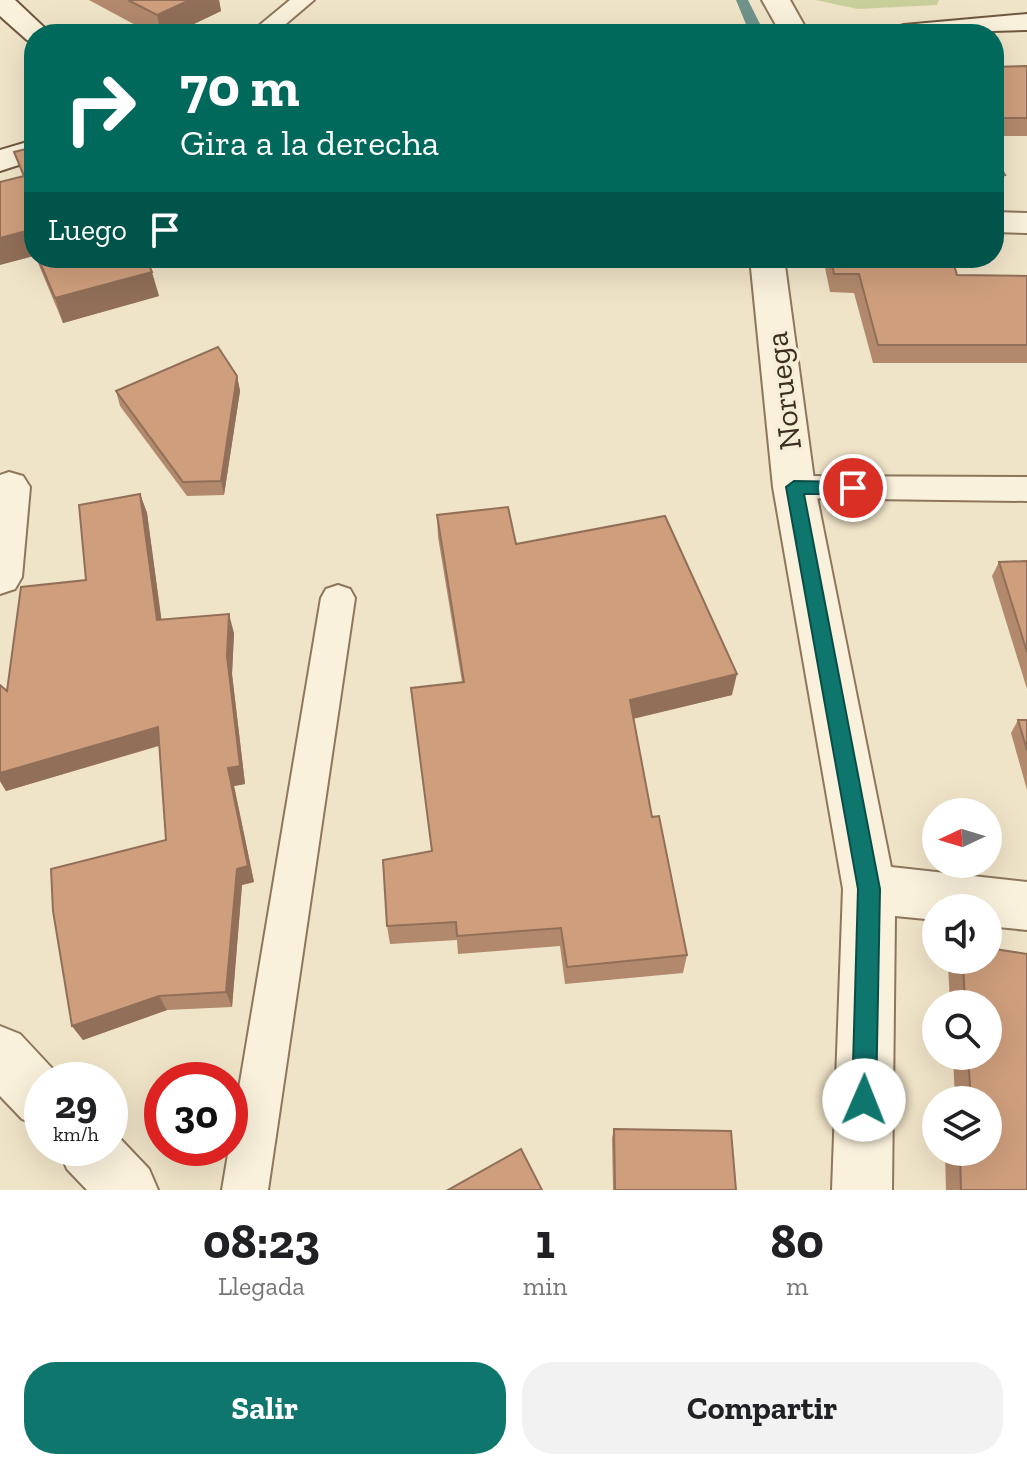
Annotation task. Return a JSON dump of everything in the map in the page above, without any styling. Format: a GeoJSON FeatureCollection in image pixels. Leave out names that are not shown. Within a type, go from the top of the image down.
{"type":"FeatureCollection","features":[{"type":"Feature","properties":{"kind":"street"},"geometry":{"type":"LineString","coordinates":[[776,0],[789,24]]}},
{"type":"Feature","properties":{"kind":"street"},"geometry":{"type":"LineString","coordinates":[[0,1],[26,24]]}},
{"type":"Feature","properties":{"kind":"street"},"geometry":{"type":"LineString","coordinates":[[1004,24],[1027,22]]}},
{"type":"Feature","properties":{"kind":"street"},"geometry":{"type":"LineString","coordinates":[[0,161],[24,153]]}},
{"type":"Feature","properties":{"kind":"street"},"geometry":{"type":"LineString","coordinates":[[1004,222],[1027,223]]}},
{"type":"Feature","properties":{"kind":"street","name":"Noruega"},"geometry":{"type":"LineString","coordinates":[[768,268],[794,487],[869,889],[862,1190]]}},
{"type":"Feature","properties":{"kind":"street"},"geometry":{"type":"LineString","coordinates":[[0,577],[9,487]]}},
{"type":"Feature","properties":{"kind":"street"},"geometry":{"type":"LineString","coordinates":[[869,889],[1027,906]]}},
{"type":"Feature","properties":{"kind":"street"},"geometry":{"type":"LineString","coordinates":[[0,1054],[24,1080]]}},
{"type":"Feature","properties":{"kind":"street"},"geometry":{"type":"LineString","coordinates":[[105,1166],[128,1190]]}},
{"type":"Feature","properties":{"kind":"lane"},"geometry":{"type":"LineString","coordinates":[[273,24],[303,0]]}},
{"type":"Feature","properties":{"kind":"lane"},"geometry":{"type":"LineString","coordinates":[[794,487],[1027,489]]}},
{"type":"Feature","properties":{"kind":"lane"},"geometry":{"type":"LineString","coordinates":[[245,1190],[338,598]]}},
{"type":"Feature","properties":{"kind":"green space"},"geometry":{"type":"Polygon","coordinates":[[[815,0],[939,0],[937,5],[858,9],[815,0]]]}},
{"type":"Feature","properties":{"kind":"building"},"geometry":{"type":"Polygon","coordinates":[[[128,0],[190,0],[157,15],[128,0]]]}},
{"type":"Feature","properties":{"kind":"building"},"geometry":{"type":"Polygon","coordinates":[[[1027,66],[1027,118],[1004,118],[1004,67],[1027,66]]]}},
{"type":"Feature","properties":{"kind":"building"},"geometry":{"type":"Polygon","coordinates":[[[24,150],[24,176],[14,152],[24,150]]]}},
{"type":"Feature","properties":{"kind":"building"},"geometry":{"type":"Polygon","coordinates":[[[24,176],[24,232],[0,238],[0,182],[24,176]]]}},
{"type":"Feature","properties":{"kind":"building"},"geometry":{"type":"Polygon","coordinates":[[[42,268],[150,268],[152,272],[55,298],[42,268]]]}},
{"type":"Feature","properties":{"kind":"building"},"geometry":{"type":"Polygon","coordinates":[[[833,268],[955,268],[957,275],[1027,276],[1027,345],[878,345],[859,274],[834,274],[833,268]]]}},
{"type":"Feature","properties":{"kind":"building"},"geometry":{"type":"Polygon","coordinates":[[[218,347],[237,376],[221,481],[183,482],[116,391],[218,347]]]}},
{"type":"Feature","properties":{"kind":"building"},"geometry":{"type":"Polygon","coordinates":[[[140,494],[157,620],[229,614],[227,656],[240,766],[228,768],[248,866],[237,869],[226,992],[159,996],[72,1026],[53,911],[51,869],[166,840],[158,727],[0,773],[0,685],[7,691],[21,587],[86,580],[79,505],[140,494]]]}},
{"type":"Feature","properties":{"kind":"building"},"geometry":{"type":"Polygon","coordinates":[[[508,507],[516,544],[665,516],[737,674],[630,700],[652,817],[659,816],[687,955],[567,967],[561,928],[457,936],[456,922],[387,926],[383,860],[432,851],[411,688],[464,682],[437,515],[508,507]]]}},
{"type":"Feature","properties":{"kind":"building"},"geometry":{"type":"Polygon","coordinates":[[[1027,561],[1027,652],[999,562],[1027,561]]]}},
{"type":"Feature","properties":{"kind":"building"},"geometry":{"type":"Polygon","coordinates":[[[1018,720],[1027,720],[1027,750],[1018,720]]]}},
{"type":"Feature","properties":{"kind":"building"},"geometry":{"type":"Polygon","coordinates":[[[1002,950],[1027,954],[1027,1190],[961,1190],[960,1166],[1002,1166],[1002,1086],[970,1086],[969,1070],[1002,1070],[1002,990],[964,990],[964,974],[1002,974],[1002,950]]]}},
{"type":"Feature","properties":{"kind":"building"},"geometry":{"type":"Polygon","coordinates":[[[614,1129],[731,1131],[736,1190],[615,1190],[614,1129]]]}},
{"type":"Feature","properties":{"kind":"building"},"geometry":{"type":"Polygon","coordinates":[[[521,1149],[542,1190],[448,1190],[521,1149]]]}},
{"type":"Feature","properties":{"kind":"waterway"},"geometry":{"type":"LineString","coordinates":[[742,0],[754,24]]}},
{"type":"Feature","properties":{"kind":"route"},"geometry":{"type":"LineString","coordinates":[[853,488],[794,487],[869,889],[864,1100]]}}]}
